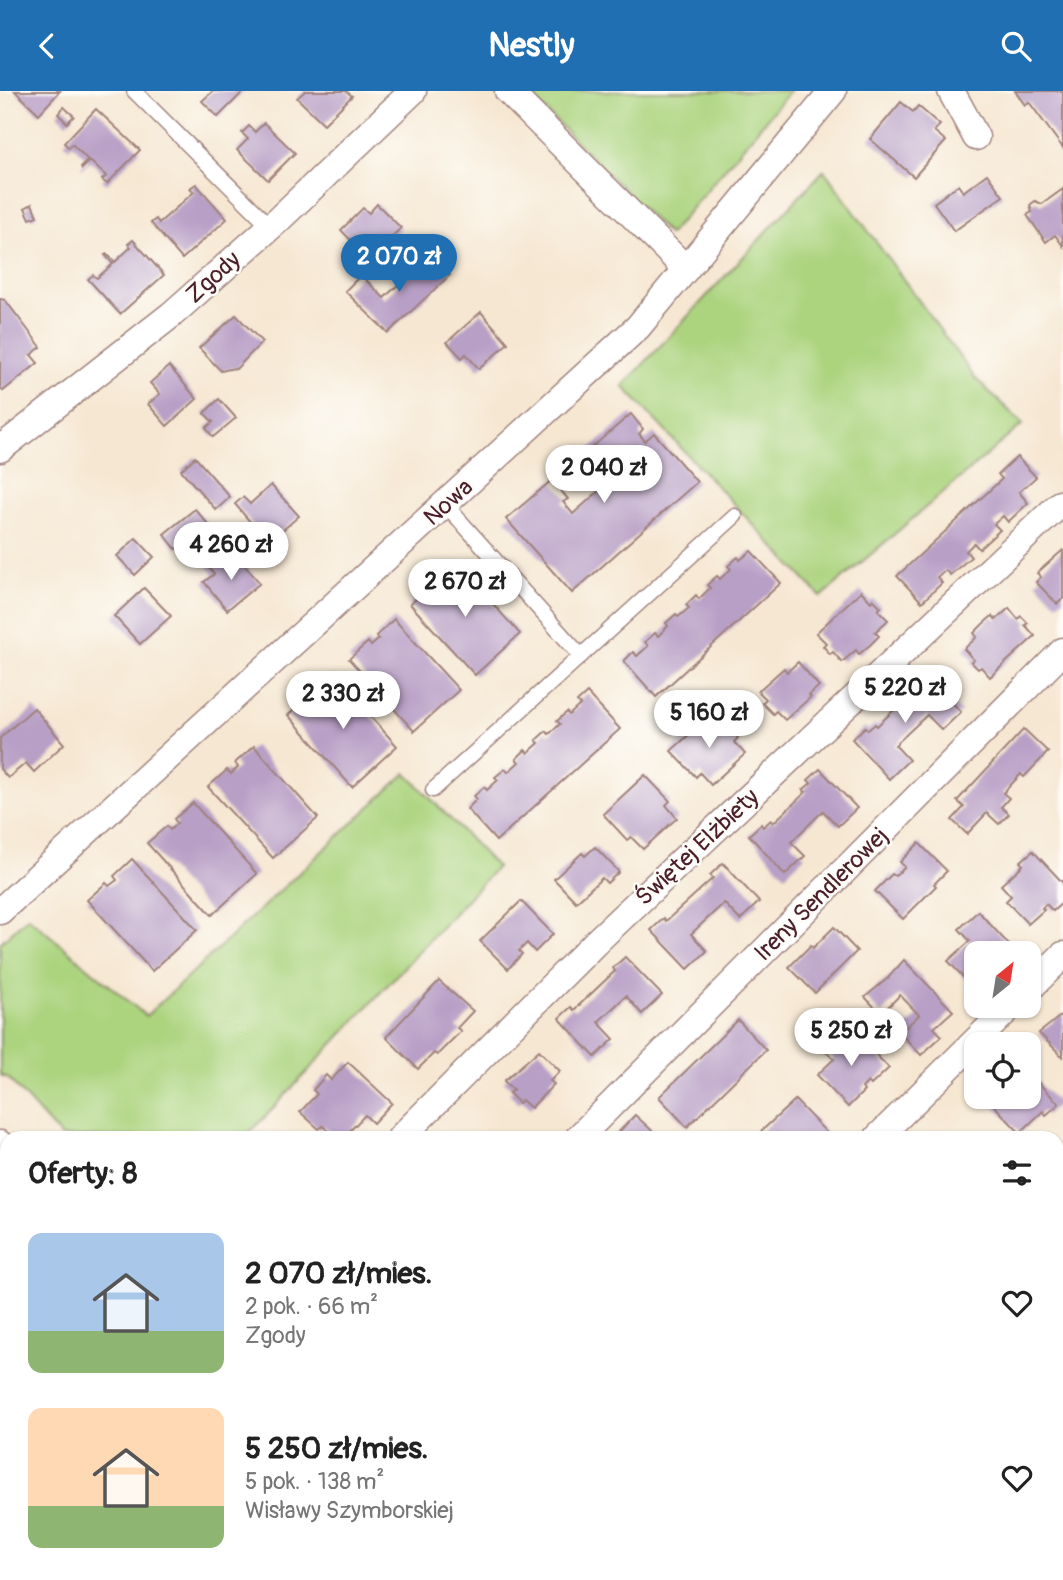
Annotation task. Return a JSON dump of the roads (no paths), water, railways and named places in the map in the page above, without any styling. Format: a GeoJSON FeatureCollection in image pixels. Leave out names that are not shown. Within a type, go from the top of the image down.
{"type":"FeatureCollection","features":[{"type":"Feature","properties":{"kind":"street","name":"Zgody"},"geometry":{"type":"LineString","coordinates":[[0,449],[171,315],[414,91]]}},
{"type":"Feature","properties":{"kind":"street"},"geometry":{"type":"LineString","coordinates":[[508,91],[687,269]]}},
{"type":"Feature","properties":{"kind":"street","name":"Nowa"},"geometry":{"type":"LineString","coordinates":[[0,911],[638,327],[833,91]]}},
{"type":"Feature","properties":{"kind":"street"},"geometry":{"type":"LineString","coordinates":[[951,91],[976,137]]}},
{"type":"Feature","properties":{"kind":"street","name":"Świętej Elżbiety"},"geometry":{"type":"LineString","coordinates":[[407,1131],[599,939],[1060,504]]}},
{"type":"Feature","properties":{"kind":"street","name":"Ireny Sendlerowej"},"geometry":{"type":"LineString","coordinates":[[585,1131],[1063,651]]}},
{"type":"Feature","properties":{"kind":"street"},"geometry":{"type":"LineString","coordinates":[[1041,977],[1063,955]]}},
{"type":"Feature","properties":{"kind":"street"},"geometry":{"type":"LineString","coordinates":[[884,1131],[998,1019]]}},
{"type":"Feature","properties":{"kind":"lane"},"geometry":{"type":"LineString","coordinates":[[134,91],[270,226]]}},
{"type":"Feature","properties":{"kind":"lane"},"geometry":{"type":"LineString","coordinates":[[446,504],[581,656]]}},
{"type":"Feature","properties":{"kind":"lane"},"geometry":{"type":"LineString","coordinates":[[433,790],[735,516]]}}]}
